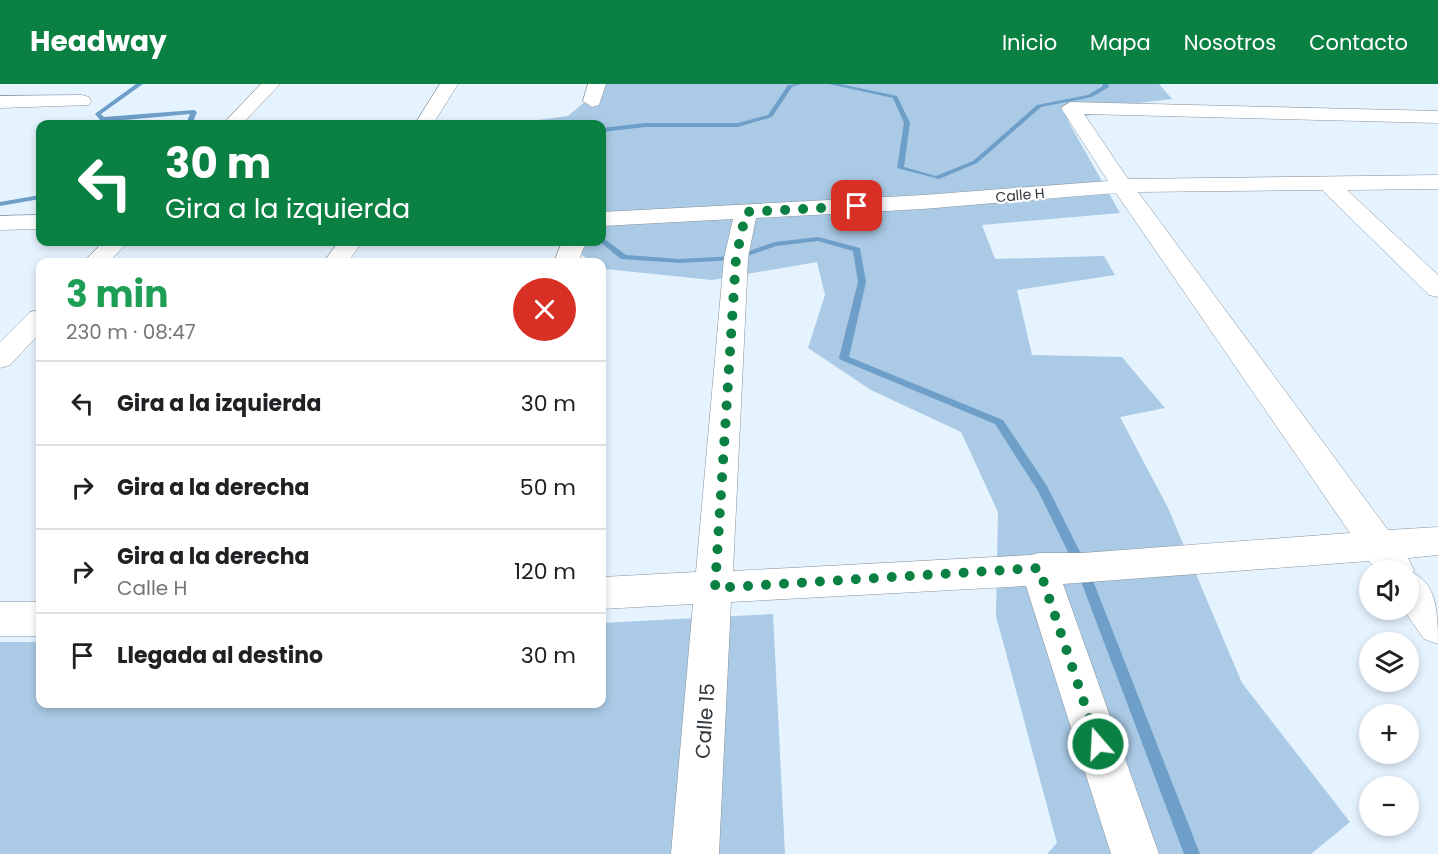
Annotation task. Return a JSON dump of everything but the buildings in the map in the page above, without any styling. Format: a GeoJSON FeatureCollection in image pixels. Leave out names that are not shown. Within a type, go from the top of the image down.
{"type":"FeatureCollection","features":[{"type":"Feature","properties":{"kind":"street"},"geometry":{"type":"LineString","coordinates":[[236,120],[271,84]]}},
{"type":"Feature","properties":{"kind":"street"},"geometry":{"type":"LineString","coordinates":[[426,120],[449,84]]}},
{"type":"Feature","properties":{"kind":"street"},"geometry":{"type":"LineString","coordinates":[[0,102],[82,101]]}},
{"type":"Feature","properties":{"kind":"street"},"geometry":{"type":"LineString","coordinates":[[1387,558],[1122,186],[1070,108],[1154,101],[1438,117]]}},
{"type":"Feature","properties":{"kind":"street"},"geometry":{"type":"LineString","coordinates":[[1415,117],[1438,133]]}},
{"type":"Feature","properties":{"kind":"street","name":"Calle H"},"geometry":{"type":"LineString","coordinates":[[606,219],[746,212],[1122,186],[1438,182]]}},
{"type":"Feature","properties":{"kind":"street"},"geometry":{"type":"LineString","coordinates":[[1328,184],[1438,289]]}},
{"type":"Feature","properties":{"kind":"street","name":"Calle 15"},"geometry":{"type":"LineString","coordinates":[[695,854],[736,258],[746,212]]}},
{"type":"Feature","properties":{"kind":"street"},"geometry":{"type":"LineString","coordinates":[[0,223],[36,222]]}},
{"type":"Feature","properties":{"kind":"street"},"geometry":{"type":"LineString","coordinates":[[100,258],[112,246]]}},
{"type":"Feature","properties":{"kind":"street"},"geometry":{"type":"LineString","coordinates":[[0,358],[36,322]]}},
{"type":"Feature","properties":{"kind":"street"},"geometry":{"type":"LineString","coordinates":[[606,592],[715,588],[1039,568],[1387,558],[1438,542]]}},
{"type":"Feature","properties":{"kind":"street"},"geometry":{"type":"LineString","coordinates":[[1039,568],[1136,854]]}},
{"type":"Feature","properties":{"kind":"street"},"geometry":{"type":"LineString","coordinates":[[1419,602],[1438,627]]}},
{"type":"Feature","properties":{"kind":"street"},"geometry":{"type":"LineString","coordinates":[[0,619],[36,619]]}},
{"type":"Feature","properties":{"kind":"shaded area"},"geometry":{"type":"Polygon","coordinates":[[[606,84],[1159,84],[1172,99],[1131,104],[1068,121],[1120,213],[982,225],[995,259],[1104,256],[1115,275],[1017,290],[1032,355],[1122,357],[1165,408],[1120,417],[1168,508],[1242,683],[1350,822],[1311,854],[1047,854],[1057,843],[996,616],[998,512],[961,432],[871,390],[808,348],[825,295],[817,262],[712,280],[606,269],[606,258],[587,258],[566,246],[606,246],[606,120],[538,120],[568,116],[606,84]]]}},
{"type":"Feature","properties":{"kind":"shaded area"},"geometry":{"type":"Polygon","coordinates":[[[773,614],[785,854],[0,854],[0,642],[36,642],[36,708],[606,708],[606,623],[773,614]]]}},
{"type":"Feature","properties":{"kind":"waterway"},"geometry":{"type":"LineString","coordinates":[[140,84],[98,114],[102,119],[194,112],[191,120]]}},
{"type":"Feature","properties":{"kind":"waterway"},"geometry":{"type":"LineString","coordinates":[[606,130],[645,125],[738,125],[770,116],[790,86],[798,84]]}},
{"type":"Feature","properties":{"kind":"waterway"},"geometry":{"type":"LineString","coordinates":[[832,84],[895,97],[907,123],[900,168],[937,178],[975,162],[1039,106],[1090,96],[1106,87],[1105,84]]}},
{"type":"Feature","properties":{"kind":"waterway"},"geometry":{"type":"LineString","coordinates":[[0,204],[36,198]]}},
{"type":"Feature","properties":{"kind":"waterway"},"geometry":{"type":"LineString","coordinates":[[606,242],[624,257],[679,261],[736,258],[775,244],[818,239],[857,250],[862,282],[844,358],[999,422],[1043,489],[1082,568],[1192,854]]}},
{"type":"Feature","properties":{"kind":"route"},"geometry":{"type":"LineString","coordinates":[[857,206],[746,212],[736,258],[715,588],[1039,568],[1098,744]]}}]}
